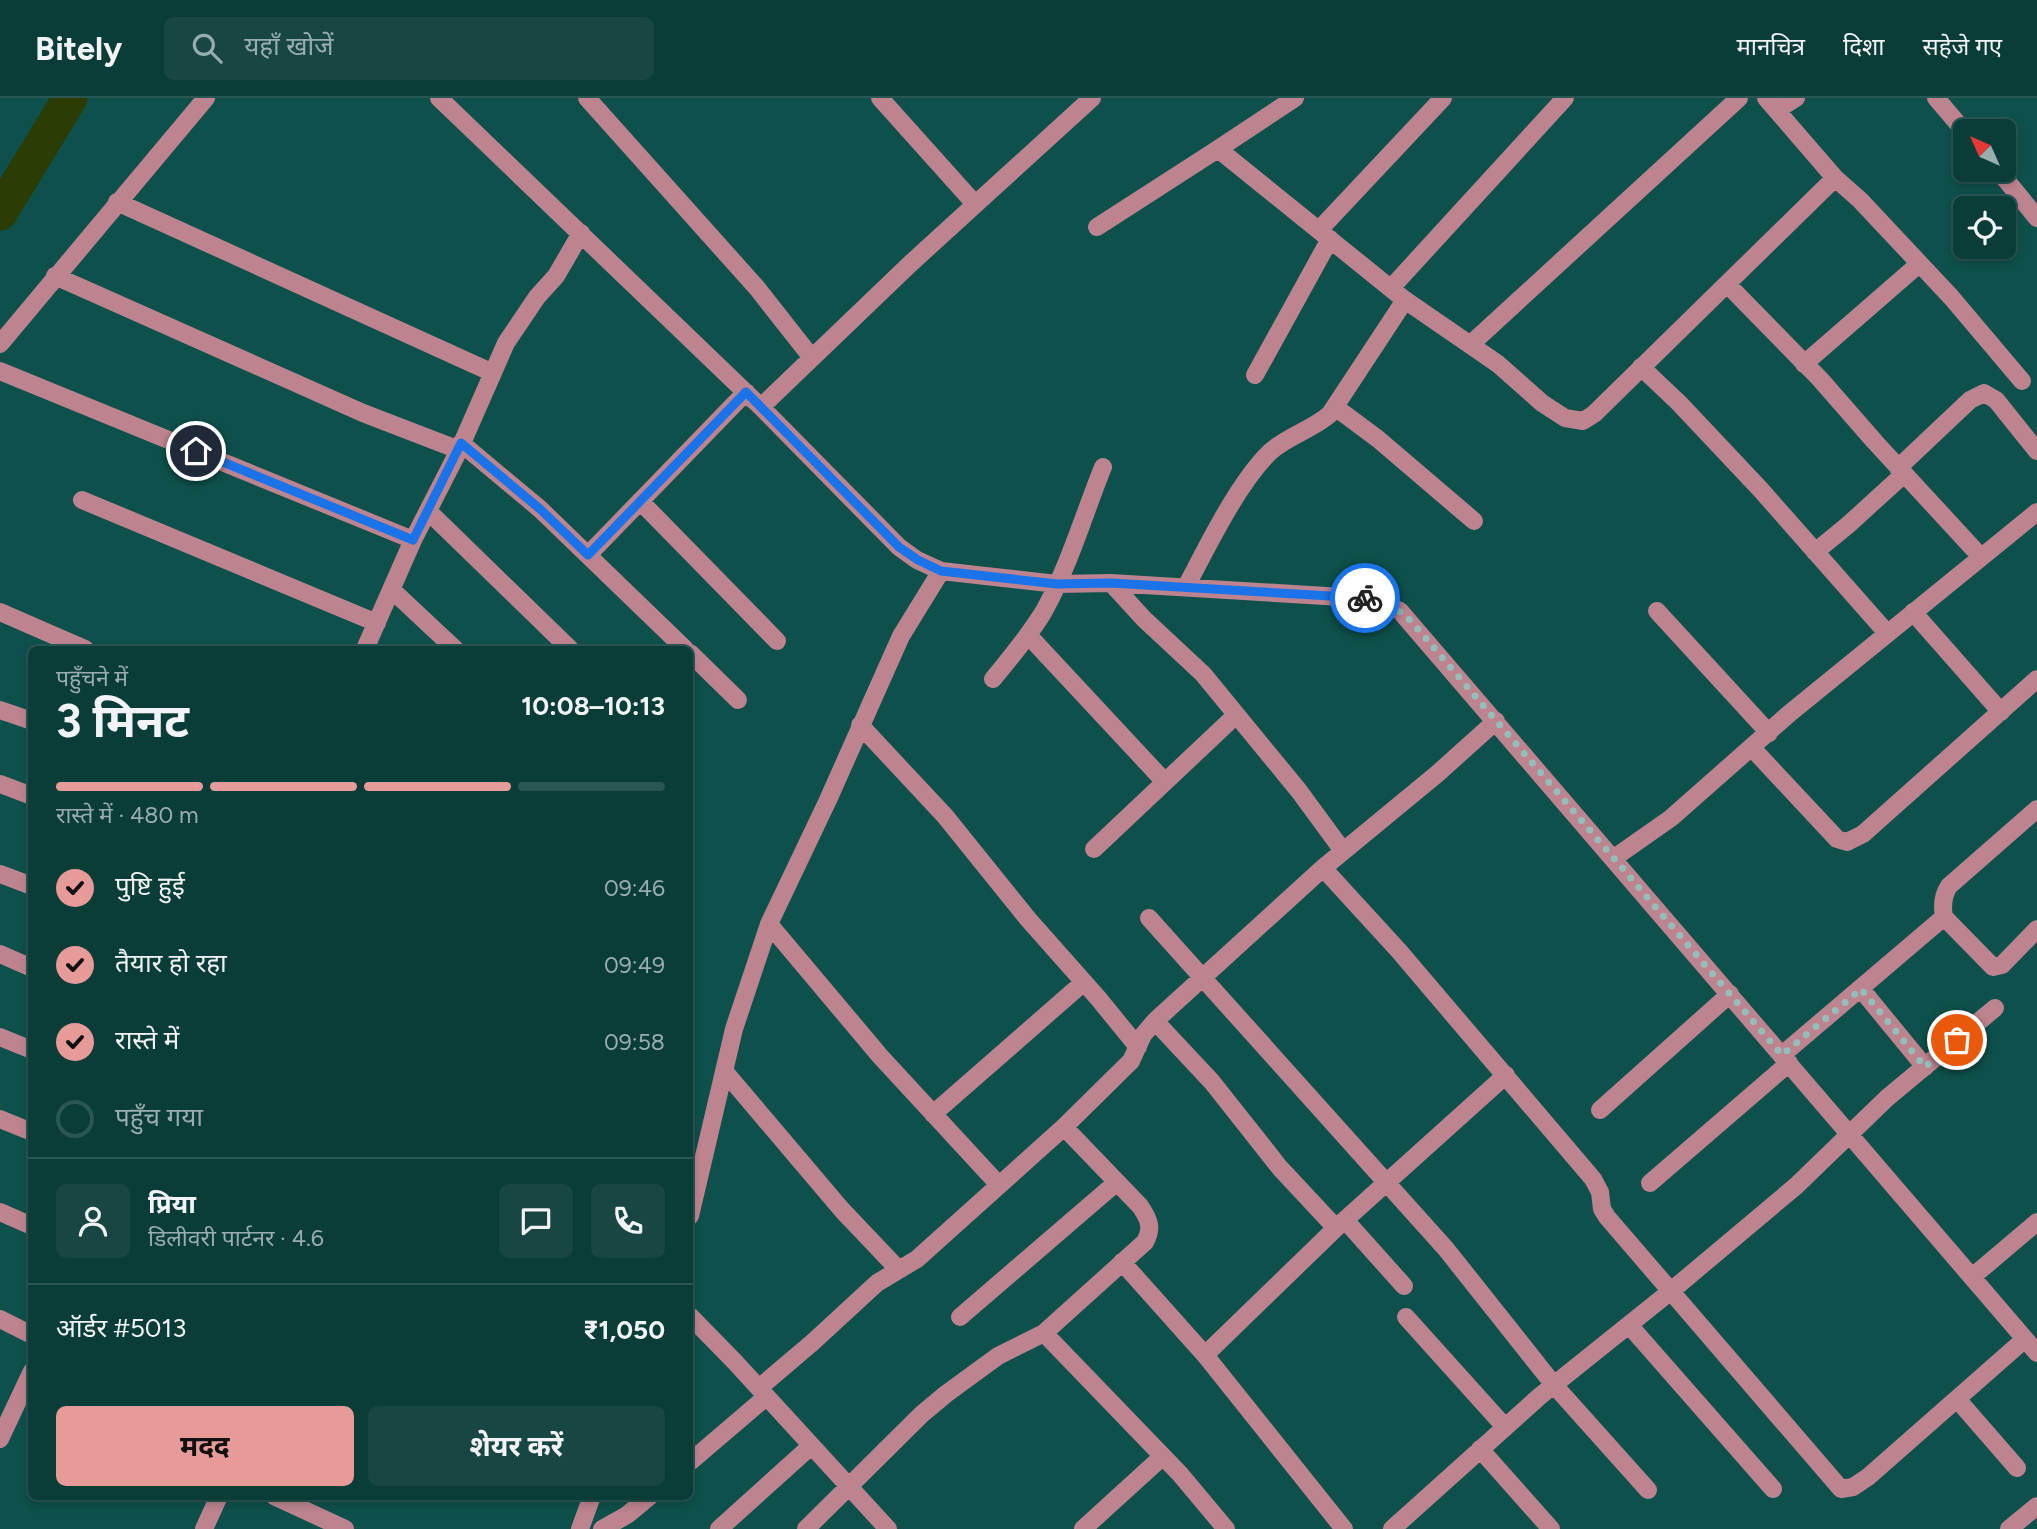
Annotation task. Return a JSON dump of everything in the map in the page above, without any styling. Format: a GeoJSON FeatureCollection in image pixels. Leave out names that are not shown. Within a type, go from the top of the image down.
{"type":"FeatureCollection","features":[{"type":"Feature","properties":{"kind":"street"},"geometry":{"type":"LineString","coordinates":[[0,344],[206,98]]}},
{"type":"Feature","properties":{"kind":"street"},"geometry":{"type":"LineString","coordinates":[[439,98],[746,392],[899,547],[918,560],[941,571],[1057,584],[1111,583],[1375,599],[1388,604],[1411,621],[2037,1353]]}},
{"type":"Feature","properties":{"kind":"street"},"geometry":{"type":"LineString","coordinates":[[587,98],[757,288],[812,358]]}},
{"type":"Feature","properties":{"kind":"street"},"geometry":{"type":"LineString","coordinates":[[880,98],[975,204]]}},
{"type":"Feature","properties":{"kind":"street"},"geometry":{"type":"LineString","coordinates":[[761,407],[975,204],[1092,98]]}},
{"type":"Feature","properties":{"kind":"street"},"geometry":{"type":"LineString","coordinates":[[1097,227],[1295,98]]}},
{"type":"Feature","properties":{"kind":"street"},"geometry":{"type":"LineString","coordinates":[[1255,375],[1325,234],[1443,98]]}},
{"type":"Feature","properties":{"kind":"street"},"geometry":{"type":"LineString","coordinates":[[1186,587],[1210,542],[1258,466],[1290,438],[1316,426],[1335,407],[1398,294],[1564,98]]}},
{"type":"Feature","properties":{"kind":"street"},"geometry":{"type":"LineString","coordinates":[[1472,344],[1738,98]]}},
{"type":"Feature","properties":{"kind":"street"},"geometry":{"type":"LineString","coordinates":[[1796,98],[1771,104],[1835,178],[1860,200],[1951,297],[2022,381]]}},
{"type":"Feature","properties":{"kind":"street"},"geometry":{"type":"LineString","coordinates":[[1936,98],[1954,119]]}},
{"type":"Feature","properties":{"kind":"street"},"geometry":{"type":"LineString","coordinates":[[1218,149],[1398,294],[1472,344],[1560,415],[1578,422],[1590,418],[1835,178]]}},
{"type":"Feature","properties":{"kind":"street"},"geometry":{"type":"LineString","coordinates":[[2010,182],[2034,207]]}},
{"type":"Feature","properties":{"kind":"street"},"geometry":{"type":"LineString","coordinates":[[117,202],[493,373]]}},
{"type":"Feature","properties":{"kind":"street"},"geometry":{"type":"LineString","coordinates":[[366,646],[506,343],[537,297],[556,276],[581,233]]}},
{"type":"Feature","properties":{"kind":"street"},"geometry":{"type":"LineString","coordinates":[[1804,364],[1919,264]]}},
{"type":"Feature","properties":{"kind":"street"},"geometry":{"type":"LineString","coordinates":[[55,276],[363,413],[460,447],[540,509],[682,646]]}},
{"type":"Feature","properties":{"kind":"street"},"geometry":{"type":"LineString","coordinates":[[1728,285],[1982,558]]}},
{"type":"Feature","properties":{"kind":"street"},"geometry":{"type":"LineString","coordinates":[[1641,367],[1679,403],[1760,490],[1888,633]]}},
{"type":"Feature","properties":{"kind":"street"},"geometry":{"type":"LineString","coordinates":[[0,371],[413,540]]}},
{"type":"Feature","properties":{"kind":"street"},"geometry":{"type":"LineString","coordinates":[[588,555],[746,392]]}},
{"type":"Feature","properties":{"kind":"street"},"geometry":{"type":"LineString","coordinates":[[1815,552],[1848,525],[1970,400],[1984,393],[1996,400],[2037,451]]}},
{"type":"Feature","properties":{"kind":"street"},"geometry":{"type":"LineString","coordinates":[[1335,407],[1474,521]]}},
{"type":"Feature","properties":{"kind":"street"},"geometry":{"type":"LineString","coordinates":[[993,679],[1028,635],[1057,584],[1103,467]]}},
{"type":"Feature","properties":{"kind":"street"},"geometry":{"type":"LineString","coordinates":[[82,500],[377,623]]}},
{"type":"Feature","properties":{"kind":"street"},"geometry":{"type":"LineString","coordinates":[[640,501],[777,641]]}},
{"type":"Feature","properties":{"kind":"street"},"geometry":{"type":"LineString","coordinates":[[428,511],[567,646]]}},
{"type":"Feature","properties":{"kind":"street"},"geometry":{"type":"LineString","coordinates":[[1614,858],[1671,818],[1913,612],[2037,512]]}},
{"type":"Feature","properties":{"kind":"street"},"geometry":{"type":"LineString","coordinates":[[693,1204],[734,1029],[769,924],[901,636],[941,571]]}},
{"type":"Feature","properties":{"kind":"street"},"geometry":{"type":"LineString","coordinates":[[1111,583],[1143,619],[1203,674],[1343,851]]}},
{"type":"Feature","properties":{"kind":"street"},"geometry":{"type":"LineString","coordinates":[[392,590],[452,646]]}},
{"type":"Feature","properties":{"kind":"street"},"geometry":{"type":"LineString","coordinates":[[1657,611],[1769,733]]}},
{"type":"Feature","properties":{"kind":"street"},"geometry":{"type":"LineString","coordinates":[[0,612],[78,646]]}},
{"type":"Feature","properties":{"kind":"street"},"geometry":{"type":"LineString","coordinates":[[1913,612],[2001,712]]}},
{"type":"Feature","properties":{"kind":"street"},"geometry":{"type":"LineString","coordinates":[[1028,635],[1165,782]]}},
{"type":"Feature","properties":{"kind":"street"},"geometry":{"type":"LineString","coordinates":[[693,656],[738,700]]}},
{"type":"Feature","properties":{"kind":"street"},"geometry":{"type":"LineString","coordinates":[[1752,748],[1837,839],[1847,842],[1863,834],[2037,679]]}},
{"type":"Feature","properties":{"kind":"street"},"geometry":{"type":"LineString","coordinates":[[0,710],[28,720]]}},
{"type":"Feature","properties":{"kind":"street"},"geometry":{"type":"LineString","coordinates":[[1094,849],[1235,716]]}},
{"type":"Feature","properties":{"kind":"street"},"geometry":{"type":"LineString","coordinates":[[693,1459],[877,1283],[917,1259],[1064,1127],[1131,1061],[1143,1035],[1155,1021],[1323,868],[1437,775],[1496,720]]}},
{"type":"Feature","properties":{"kind":"street"},"geometry":{"type":"LineString","coordinates":[[860,725],[945,817],[1138,1047]]}},
{"type":"Feature","properties":{"kind":"street"},"geometry":{"type":"LineString","coordinates":[[0,783],[28,794]]}},
{"type":"Feature","properties":{"kind":"street"},"geometry":{"type":"LineString","coordinates":[[2037,809],[1949,886],[1944,897],[1944,917],[1989,965],[1997,967],[2037,929]]}},
{"type":"Feature","properties":{"kind":"street"},"geometry":{"type":"LineString","coordinates":[[1323,868],[1506,1075],[1597,1186],[1607,1217],[1841,1489],[1853,1487],[1868,1477],[2025,1339]]}},
{"type":"Feature","properties":{"kind":"street"},"geometry":{"type":"LineString","coordinates":[[0,874],[28,884]]}},
{"type":"Feature","properties":{"kind":"street"},"geometry":{"type":"LineString","coordinates":[[1650,1183],[1861,989],[1944,917]]}},
{"type":"Feature","properties":{"kind":"street"},"geometry":{"type":"LineString","coordinates":[[1149,918],[1388,1182],[1461,1267],[1554,1385],[1648,1490]]}},
{"type":"Feature","properties":{"kind":"street"},"geometry":{"type":"LineString","coordinates":[[769,924],[880,1056],[999,1185]]}},
{"type":"Feature","properties":{"kind":"street"},"geometry":{"type":"LineString","coordinates":[[0,954],[28,966]]}},
{"type":"Feature","properties":{"kind":"street"},"geometry":{"type":"LineString","coordinates":[[933,1114],[1084,982]]}},
{"type":"Feature","properties":{"kind":"street"},"geometry":{"type":"LineString","coordinates":[[1861,989],[1925,1067]]}},
{"type":"Feature","properties":{"kind":"street"},"geometry":{"type":"LineString","coordinates":[[1600,1110],[1730,994]]}},
{"type":"Feature","properties":{"kind":"street"},"geometry":{"type":"LineString","coordinates":[[1392,1529],[1504,1427],[1796,1186],[1886,1098],[1995,1008]]}},
{"type":"Feature","properties":{"kind":"street"},"geometry":{"type":"LineString","coordinates":[[1155,1021],[1212,1082],[1280,1168],[1404,1286]]}},
{"type":"Feature","properties":{"kind":"street"},"geometry":{"type":"LineString","coordinates":[[0,1037],[28,1048]]}},
{"type":"Feature","properties":{"kind":"street"},"geometry":{"type":"LineString","coordinates":[[725,1072],[834,1200],[898,1269]]}},
{"type":"Feature","properties":{"kind":"street"},"geometry":{"type":"LineString","coordinates":[[1205,1355],[1417,1153],[1506,1075]]}},
{"type":"Feature","properties":{"kind":"street"},"geometry":{"type":"LineString","coordinates":[[0,1119],[28,1130]]}},
{"type":"Feature","properties":{"kind":"street"},"geometry":{"type":"LineString","coordinates":[[806,1529],[922,1414],[998,1356],[1044,1333],[1145,1242],[1150,1227],[1140,1206],[1064,1127]]}},
{"type":"Feature","properties":{"kind":"street"},"geometry":{"type":"LineString","coordinates":[[960,1317],[1117,1182]]}},
{"type":"Feature","properties":{"kind":"street"},"geometry":{"type":"LineString","coordinates":[[0,1212],[28,1224]]}},
{"type":"Feature","properties":{"kind":"street"},"geometry":{"type":"LineString","coordinates":[[1972,1277],[2037,1222]]}},
{"type":"Feature","properties":{"kind":"street"},"geometry":{"type":"LineString","coordinates":[[1122,1262],[1205,1355],[1344,1529]]}},
{"type":"Feature","properties":{"kind":"street"},"geometry":{"type":"LineString","coordinates":[[1406,1317],[1504,1427]]}},
{"type":"Feature","properties":{"kind":"street"},"geometry":{"type":"LineString","coordinates":[[0,1319],[28,1333]]}},
{"type":"Feature","properties":{"kind":"street"},"geometry":{"type":"LineString","coordinates":[[693,1319],[888,1529]]}},
{"type":"Feature","properties":{"kind":"street"},"geometry":{"type":"LineString","coordinates":[[1629,1325],[1773,1489]]}},
{"type":"Feature","properties":{"kind":"street"},"geometry":{"type":"LineString","coordinates":[[1044,1333],[1226,1529]]}},
{"type":"Feature","properties":{"kind":"street"},"geometry":{"type":"LineString","coordinates":[[2,1431],[28,1383]]}},
{"type":"Feature","properties":{"kind":"street"},"geometry":{"type":"LineString","coordinates":[[1957,1399],[2017,1468]]}},
{"type":"Feature","properties":{"kind":"street"},"geometry":{"type":"LineString","coordinates":[[719,1529],[811,1446]]}},
{"type":"Feature","properties":{"kind":"street"},"geometry":{"type":"LineString","coordinates":[[1480,1448],[1551,1529]]}},
{"type":"Feature","properties":{"kind":"street"},"geometry":{"type":"LineString","coordinates":[[1083,1529],[1162,1457]]}},
{"type":"Feature","properties":{"kind":"street"},"geometry":{"type":"LineString","coordinates":[[204,1529],[217,1500]]}},
{"type":"Feature","properties":{"kind":"street"},"geometry":{"type":"LineString","coordinates":[[283,1500],[345,1529]]}},
{"type":"Feature","properties":{"kind":"street"},"geometry":{"type":"LineString","coordinates":[[580,1529],[591,1500]]}},
{"type":"Feature","properties":{"kind":"street"},"geometry":{"type":"LineString","coordinates":[[602,1529],[627,1515],[645,1500]]}},
{"type":"Feature","properties":{"kind":"street"},"geometry":{"type":"LineString","coordinates":[[2009,1529],[2037,1506]]}},
{"type":"Feature","properties":{"kind":"waterway"},"geometry":{"type":"LineString","coordinates":[[0,213],[70,98]]}},
{"type":"Feature","properties":{"kind":"way so far"},"geometry":{"type":"LineString","coordinates":[[1365,598],[1388,604],[1411,621],[1782,1055],[1861,989],[1925,1067],[1957,1040]]}},
{"type":"Feature","properties":{"kind":"route"},"geometry":{"type":"LineString","coordinates":[[196,451],[413,540],[461,443],[540,509],[588,555],[746,392],[899,547],[941,571],[1057,584],[1111,583],[1365,598]]}}]}
